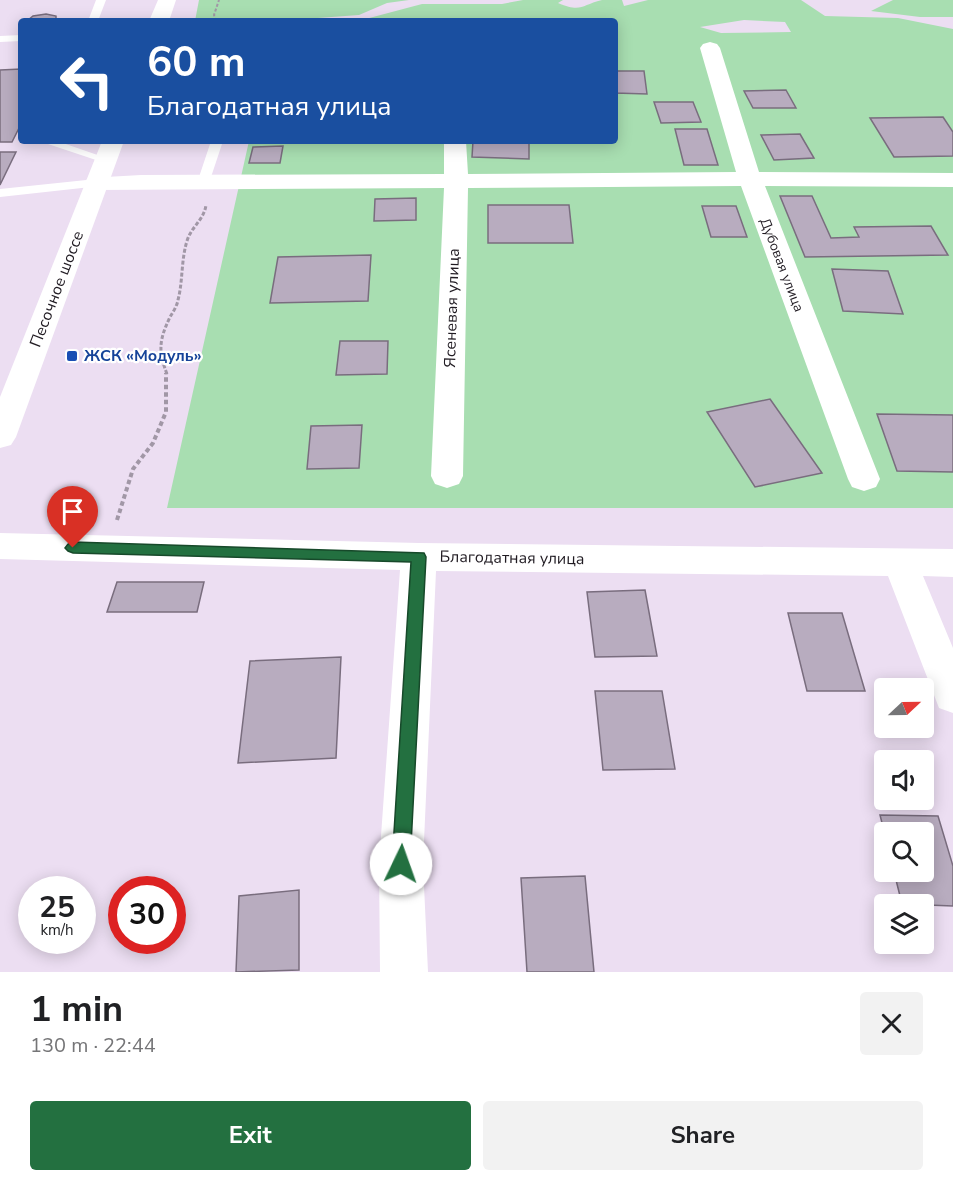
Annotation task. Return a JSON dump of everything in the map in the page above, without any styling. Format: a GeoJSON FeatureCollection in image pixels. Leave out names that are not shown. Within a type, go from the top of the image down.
{"type":"FeatureCollection","features":[{"type":"Feature","properties":{"kind":"street"},"geometry":{"type":"LineString","coordinates":[[160,18],[167,0]]}},
{"type":"Feature","properties":{"kind":"street","name":"Дубовая улица"},"geometry":{"type":"LineString","coordinates":[[710,48],[749,177],[864,478]]}},
{"type":"Feature","properties":{"kind":"street","name":"Ясеневая улица"},"geometry":{"type":"LineString","coordinates":[[447,476],[456,181],[455,144]]}},
{"type":"Feature","properties":{"kind":"street"},"geometry":{"type":"LineString","coordinates":[[105,161],[204,180],[456,181],[749,177],[953,180]]}},
{"type":"Feature","properties":{"kind":"street","name":"Песочное шоссе"},"geometry":{"type":"LineString","coordinates":[[0,436],[105,161]]}},
{"type":"Feature","properties":{"kind":"street","name":"Благодатная улица"},"geometry":{"type":"LineString","coordinates":[[0,546],[419,557],[953,563]]}},
{"type":"Feature","properties":{"kind":"street"},"geometry":{"type":"LineString","coordinates":[[404,972],[401,864],[419,557]]}},
{"type":"Feature","properties":{"kind":"street"},"geometry":{"type":"LineString","coordinates":[[901,564],[953,696]]}},
{"type":"Feature","properties":{"kind":"lane"},"geometry":{"type":"LineString","coordinates":[[94,18],[101,0]]}},
{"type":"Feature","properties":{"kind":"lane"},"geometry":{"type":"LineString","coordinates":[[0,39],[18,38]]}},
{"type":"Feature","properties":{"kind":"lane"},"geometry":{"type":"LineString","coordinates":[[54,144],[105,161]]}},
{"type":"Feature","properties":{"kind":"lane"},"geometry":{"type":"LineString","coordinates":[[204,180],[216,144]]}},
{"type":"Feature","properties":{"kind":"lane"},"geometry":{"type":"LineString","coordinates":[[0,193],[105,161]]}},
{"type":"Feature","properties":{"kind":"path"},"geometry":{"type":"LineString","coordinates":[[215,18],[219,0]]}},
{"type":"Feature","properties":{"kind":"path"},"geometry":{"type":"LineString","coordinates":[[119,514],[134,469],[153,443],[166,412],[167,375],[160,356],[162,333],[178,301],[181,266],[187,240],[205,214],[207,207],[204,180]]}},
{"type":"Feature","properties":{"kind":"green space"},"geometry":{"type":"Polygon","coordinates":[[[199,0],[409,0],[387,3],[359,15],[318,18],[196,18],[199,0]]]}},
{"type":"Feature","properties":{"kind":"green space"},"geometry":{"type":"Polygon","coordinates":[[[523,0],[563,0],[558,3],[577,8],[602,0],[622,0],[624,6],[648,0],[801,0],[825,16],[898,18],[953,29],[953,508],[167,508],[248,144],[618,144],[618,18],[369,18],[422,4],[502,4],[523,0]],[[744,20],[700,27],[721,33],[791,32],[785,22],[744,20]]]}},
{"type":"Feature","properties":{"kind":"green space"},"geometry":{"type":"Polygon","coordinates":[[[893,0],[953,0],[953,17],[920,17],[871,11],[893,0]]]}},
{"type":"Feature","properties":{"kind":"building"},"geometry":{"type":"Polygon","coordinates":[[[46,14],[56,16],[56,18],[31,18],[46,14]]]}},
{"type":"Feature","properties":{"kind":"building"},"geometry":{"type":"Polygon","coordinates":[[[18,69],[18,130],[12,142],[0,142],[0,70],[18,69]]]}},
{"type":"Feature","properties":{"kind":"building"},"geometry":{"type":"Polygon","coordinates":[[[618,71],[644,71],[647,94],[618,93],[618,71]]]}},
{"type":"Feature","properties":{"kind":"building"},"geometry":{"type":"Polygon","coordinates":[[[786,90],[796,108],[753,108],[744,91],[786,90]]]}},
{"type":"Feature","properties":{"kind":"building"},"geometry":{"type":"Polygon","coordinates":[[[654,102],[693,102],[701,122],[661,123],[654,102]]]}},
{"type":"Feature","properties":{"kind":"building"},"geometry":{"type":"Polygon","coordinates":[[[943,117],[953,132],[953,156],[894,157],[870,118],[943,117]]]}},
{"type":"Feature","properties":{"kind":"building"},"geometry":{"type":"Polygon","coordinates":[[[675,129],[707,129],[718,165],[684,165],[675,129]]]}},
{"type":"Feature","properties":{"kind":"building"},"geometry":{"type":"Polygon","coordinates":[[[800,134],[814,158],[774,160],[761,135],[800,134]]]}},
{"type":"Feature","properties":{"kind":"building"},"geometry":{"type":"Polygon","coordinates":[[[473,144],[529,144],[529,159],[472,157],[473,144]]]}},
{"type":"Feature","properties":{"kind":"building"},"geometry":{"type":"Polygon","coordinates":[[[283,146],[280,163],[249,163],[253,147],[283,146]]]}},
{"type":"Feature","properties":{"kind":"building"},"geometry":{"type":"Polygon","coordinates":[[[0,152],[16,152],[0,185],[0,152]]]}},
{"type":"Feature","properties":{"kind":"building"},"geometry":{"type":"Polygon","coordinates":[[[780,196],[812,196],[831,238],[859,237],[854,227],[931,226],[948,255],[805,257],[780,196]]]}},
{"type":"Feature","properties":{"kind":"building"},"geometry":{"type":"Polygon","coordinates":[[[416,198],[416,220],[374,221],[375,199],[416,198]]]}},
{"type":"Feature","properties":{"kind":"building"},"geometry":{"type":"Polygon","coordinates":[[[488,205],[569,205],[573,243],[488,243],[488,205]]]}},
{"type":"Feature","properties":{"kind":"building"},"geometry":{"type":"Polygon","coordinates":[[[702,206],[736,206],[747,237],[711,237],[702,206]]]}},
{"type":"Feature","properties":{"kind":"building"},"geometry":{"type":"Polygon","coordinates":[[[371,255],[368,301],[270,303],[278,257],[371,255]]]}},
{"type":"Feature","properties":{"kind":"building"},"geometry":{"type":"Polygon","coordinates":[[[832,269],[888,271],[903,314],[843,311],[832,269]]]}},
{"type":"Feature","properties":{"kind":"building"},"geometry":{"type":"Polygon","coordinates":[[[340,341],[388,341],[387,374],[336,375],[340,341]]]}},
{"type":"Feature","properties":{"kind":"building"},"geometry":{"type":"Polygon","coordinates":[[[770,399],[822,473],[755,487],[707,412],[770,399]]]}},
{"type":"Feature","properties":{"kind":"building"},"geometry":{"type":"Polygon","coordinates":[[[877,414],[953,415],[953,472],[897,471],[877,414]]]}},
{"type":"Feature","properties":{"kind":"building"},"geometry":{"type":"Polygon","coordinates":[[[362,425],[359,468],[307,469],[311,426],[362,425]]]}},
{"type":"Feature","properties":{"kind":"building"},"geometry":{"type":"Polygon","coordinates":[[[117,582],[204,582],[197,612],[107,612],[117,582]]]}},
{"type":"Feature","properties":{"kind":"building"},"geometry":{"type":"Polygon","coordinates":[[[645,590],[657,656],[595,657],[587,592],[645,590]]]}},
{"type":"Feature","properties":{"kind":"building"},"geometry":{"type":"Polygon","coordinates":[[[788,613],[842,613],[865,691],[807,691],[788,613]]]}},
{"type":"Feature","properties":{"kind":"building"},"geometry":{"type":"Polygon","coordinates":[[[341,657],[336,758],[238,763],[250,661],[341,657]]]}},
{"type":"Feature","properties":{"kind":"building"},"geometry":{"type":"Polygon","coordinates":[[[595,691],[662,691],[675,769],[603,770],[595,691]]]}},
{"type":"Feature","properties":{"kind":"building"},"geometry":{"type":"Polygon","coordinates":[[[880,815],[938,816],[953,866],[953,906],[934,905],[934,894],[900,894],[896,882],[934,882],[934,822],[882,822],[880,815]]]}},
{"type":"Feature","properties":{"kind":"building"},"geometry":{"type":"Polygon","coordinates":[[[585,876],[594,972],[527,972],[521,878],[585,876]]]}},
{"type":"Feature","properties":{"kind":"building"},"geometry":{"type":"Polygon","coordinates":[[[299,890],[299,970],[236,972],[239,896],[299,890]]]}},
{"type":"Feature","properties":{"kind":"place","name":"ЖСК «Модуль»"},"geometry":{"type":"Point","coordinates":[72,356]}},
{"type":"Feature","properties":{"kind":"route"},"geometry":{"type":"LineString","coordinates":[[73,548],[419,557],[401,864]]}}]}
